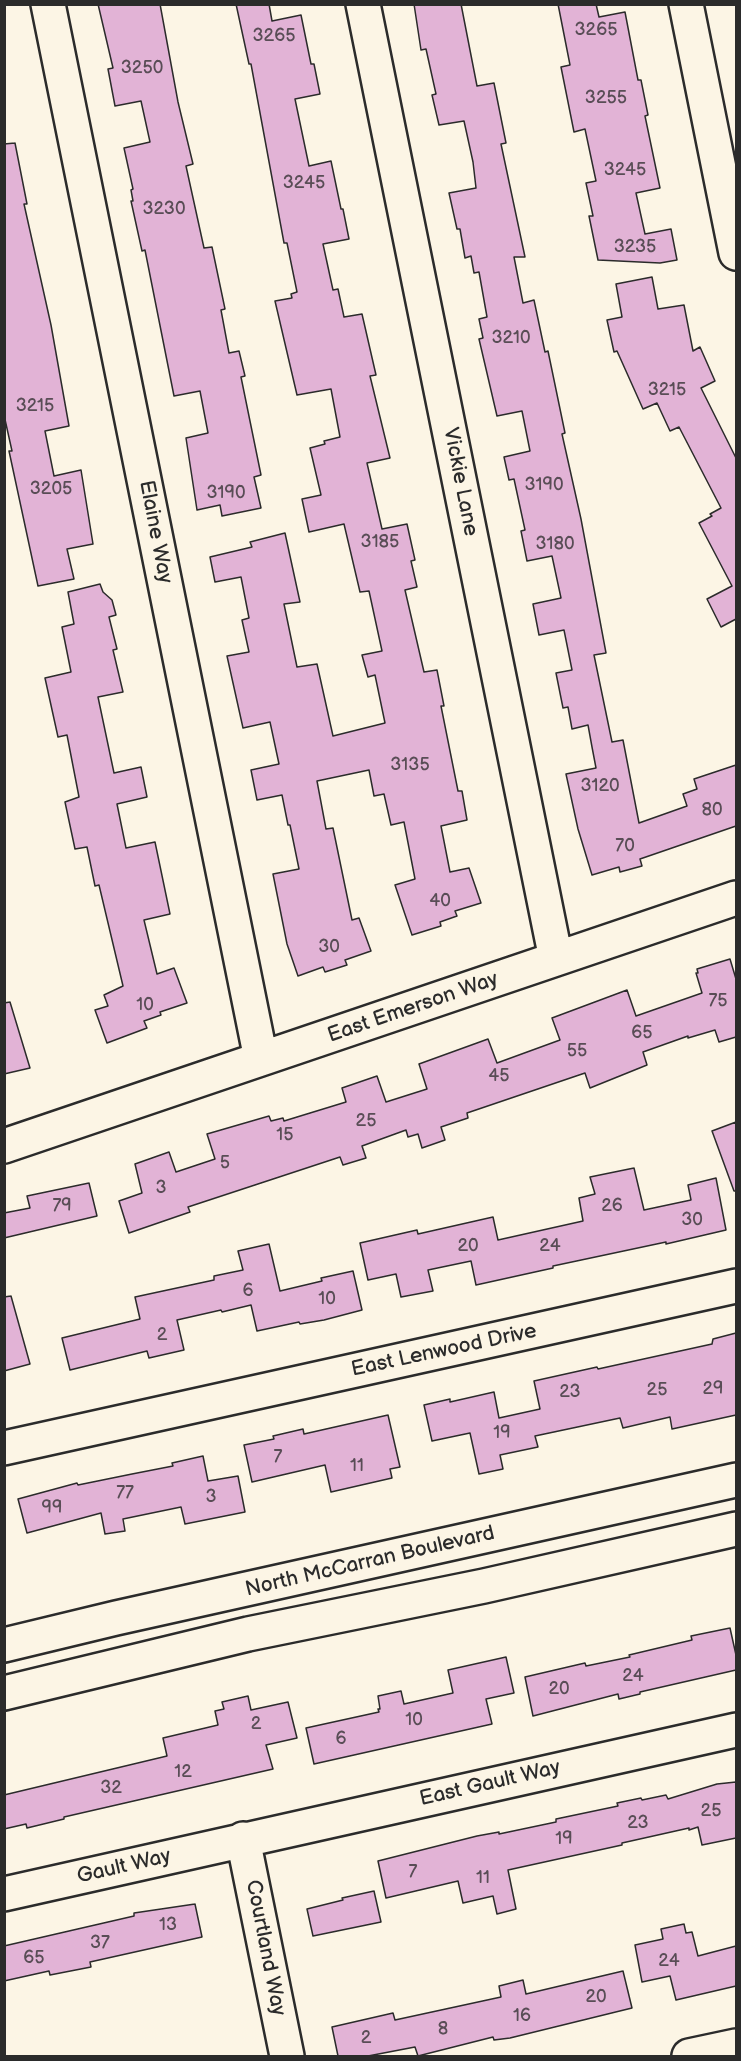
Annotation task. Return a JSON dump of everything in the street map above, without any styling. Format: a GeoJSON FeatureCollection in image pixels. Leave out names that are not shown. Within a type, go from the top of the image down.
{"type":"FeatureCollection","features":[{"type":"Feature","properties":{"kind":"street","name":"Elaine Way"},"geometry":{"type":"LineString","coordinates":[[48,4],[261,1059]]}},
{"type":"Feature","properties":{"kind":"street","name":"Vickie Lane"},"geometry":{"type":"LineString","coordinates":[[363,4],[556,959]]}},
{"type":"Feature","properties":{"kind":"street"},"geometry":{"type":"LineString","coordinates":[[686,4],[736,253]]}},
{"type":"Feature","properties":{"kind":"street","name":"East Emerson Way"},"geometry":{"type":"LineString","coordinates":[[4,1146],[736,898]]}},
{"type":"Feature","properties":{"kind":"street","name":"East Lenwood Drive"},"geometry":{"type":"LineString","coordinates":[[4,1448],[736,1286]]}},
{"type":"Feature","properties":{"kind":"street","name":"North McCarran Boulevard"},"geometry":{"type":"LineString","coordinates":[[4,1645],[736,1480]]}},
{"type":"Feature","properties":{"kind":"street","name":"North McCarran Boulevard"},"geometry":{"type":"LineString","coordinates":[[4,1693],[248,1634],[484,1586],[736,1529]]}},
{"type":"Feature","properties":{"kind":"street","name":"East Gault Way"},"geometry":{"type":"LineString","coordinates":[[243,1839],[736,1730]]}},
{"type":"Feature","properties":{"kind":"street","name":"Gault Way"},"geometry":{"type":"LineString","coordinates":[[4,1894],[243,1839]]}},
{"type":"Feature","properties":{"kind":"street","name":"Courtland Way"},"geometry":{"type":"LineString","coordinates":[[243,1839],[287,2056]]}},
{"type":"Feature","properties":{"kind":"street"},"geometry":{"type":"LineString","coordinates":[[689,2056],[736,2046]]}},
{"type":"Feature","properties":{"kind":"building"},"geometry":{"type":"Polygon","coordinates":[[[98,4],[160,4],[178,102],[193,164],[186,166],[204,248],[212,247],[225,309],[221,310],[229,353],[239,351],[245,376],[241,377],[261,475],[254,477],[261,508],[222,516],[220,505],[197,510],[186,438],[208,433],[200,391],[174,396],[145,250],[142,251],[131,201],[133,201],[131,190],[133,189],[124,148],[150,142],[141,101],[115,106],[108,69],[113,68],[98,4]]]}},
{"type":"Feature","properties":{"kind":"building"},"geometry":{"type":"Polygon","coordinates":[[[236,4],[269,4],[272,21],[301,15],[320,94],[295,99],[309,166],[331,161],[349,239],[323,244],[333,290],[338,289],[344,317],[362,314],[376,375],[370,376],[390,458],[367,463],[382,529],[407,524],[415,560],[411,561],[417,587],[405,590],[424,672],[437,670],[444,706],[441,706],[458,791],[462,791],[467,820],[441,826],[450,872],[469,868],[481,903],[455,911],[457,916],[440,922],[441,926],[412,935],[395,885],[415,879],[404,822],[391,825],[384,794],[374,796],[369,770],[317,781],[326,829],[333,828],[352,920],[359,918],[371,951],[345,960],[347,965],[325,972],[323,967],[298,976],[287,944],[273,874],[299,869],[290,825],[288,825],[282,795],[257,800],[251,770],[279,764],[270,722],[243,728],[227,656],[249,652],[242,620],[249,618],[241,577],[215,582],[210,557],[252,547],[250,542],[285,533],[300,602],[284,604],[297,667],[317,664],[333,736],[385,723],[375,675],[368,677],[362,655],[382,651],[369,591],[360,592],[344,524],[309,532],[302,499],[321,495],[310,448],[340,437],[331,389],[297,395],[275,301],[292,298],[291,294],[297,292],[287,243],[284,243],[251,64],[249,64],[236,4]]]}},
{"type":"Feature","properties":{"kind":"building"},"geometry":{"type":"Polygon","coordinates":[[[414,4],[461,4],[477,86],[494,83],[506,143],[501,144],[525,257],[514,257],[523,303],[534,300],[545,352],[548,351],[565,433],[562,434],[581,519],[606,653],[594,655],[612,742],[623,740],[639,823],[687,806],[683,794],[697,789],[694,779],[736,765],[736,826],[640,859],[642,866],[620,872],[619,867],[592,875],[578,829],[566,774],[596,768],[588,725],[572,729],[568,707],[563,708],[556,673],[572,670],[564,630],[539,635],[533,604],[561,598],[552,556],[527,561],[521,531],[525,530],[514,479],[509,480],[504,457],[530,451],[522,411],[497,416],[479,339],[483,338],[479,319],[487,317],[479,272],[474,273],[471,256],[465,258],[460,229],[457,229],[449,193],[476,188],[473,162],[464,121],[439,125],[432,95],[436,94],[426,49],[421,50],[414,4]]]}},
{"type":"Feature","properties":{"kind":"building"},"geometry":{"type":"Polygon","coordinates":[[[558,4],[596,4],[599,17],[625,12],[638,80],[641,80],[648,115],[645,116],[660,188],[636,193],[645,234],[671,229],[677,260],[660,263],[598,260],[589,216],[593,216],[586,183],[596,181],[585,129],[574,132],[561,67],[570,65],[558,4]]]}},
{"type":"Feature","properties":{"kind":"building"},"geometry":{"type":"Polygon","coordinates":[[[15,143],[27,204],[24,204],[51,325],[69,426],[45,431],[54,476],[81,470],[93,544],[67,549],[74,579],[38,586],[9,451],[12,451],[4,415],[4,144],[15,143]]]}},
{"type":"Feature","properties":{"kind":"building"},"geometry":{"type":"Polygon","coordinates":[[[652,277],[658,309],[684,305],[693,351],[700,347],[715,381],[701,388],[736,458],[736,619],[721,627],[707,599],[732,586],[699,523],[721,508],[679,427],[670,431],[657,403],[643,409],[617,351],[614,352],[607,320],[622,317],[616,284],[652,277]]]}},
{"type":"Feature","properties":{"kind":"building"},"geometry":{"type":"Polygon","coordinates":[[[100,584],[103,592],[112,600],[116,615],[109,617],[117,649],[113,650],[123,692],[98,697],[114,773],[141,767],[147,797],[117,804],[126,848],[155,842],[170,914],[144,920],[157,974],[174,968],[187,1003],[160,1012],[161,1015],[144,1021],[147,1028],[107,1043],[95,1010],[108,1006],[104,995],[123,986],[99,885],[95,886],[87,847],[75,849],[65,802],[79,797],[67,735],[58,737],[45,678],[71,672],[62,627],[74,624],[68,592],[100,584]]]}},
{"type":"Feature","properties":{"kind":"building"},"geometry":{"type":"Polygon","coordinates":[[[730,959],[736,979],[736,1037],[719,1042],[715,1030],[688,1038],[688,1036],[643,1052],[647,1065],[590,1088],[585,1073],[467,1113],[468,1118],[441,1127],[445,1140],[422,1148],[418,1134],[408,1137],[406,1130],[362,1146],[366,1158],[343,1165],[340,1157],[188,1207],[190,1212],[129,1233],[119,1201],[142,1193],[135,1164],[169,1152],[176,1172],[215,1159],[207,1134],[269,1116],[271,1121],[283,1118],[284,1121],[346,1102],[342,1088],[377,1076],[386,1102],[427,1089],[419,1064],[488,1039],[497,1063],[560,1040],[552,1018],[627,990],[636,1016],[702,993],[697,969],[730,959]]]}},
{"type":"Feature","properties":{"kind":"building"},"geometry":{"type":"Polygon","coordinates":[[[10,1002],[30,1068],[4,1074],[4,1003],[10,1002]]]}},
{"type":"Feature","properties":{"kind":"building"},"geometry":{"type":"Polygon","coordinates":[[[736,1122],[736,1191],[734,1191],[712,1131],[736,1122]]]}},
{"type":"Feature","properties":{"kind":"building"},"geometry":{"type":"Polygon","coordinates":[[[634,1168],[644,1210],[691,1200],[688,1185],[716,1178],[726,1230],[553,1266],[553,1268],[476,1285],[471,1261],[428,1270],[433,1291],[401,1297],[396,1274],[368,1280],[360,1243],[417,1230],[418,1234],[493,1217],[498,1240],[583,1221],[579,1198],[595,1194],[590,1177],[634,1168]]]}},
{"type":"Feature","properties":{"kind":"building"},"geometry":{"type":"Polygon","coordinates":[[[89,1183],[97,1216],[4,1238],[4,1213],[30,1208],[27,1196],[89,1183]]]}},
{"type":"Feature","properties":{"kind":"building"},"geometry":{"type":"Polygon","coordinates":[[[269,1244],[280,1291],[353,1271],[362,1310],[324,1320],[300,1324],[299,1322],[257,1331],[251,1305],[222,1312],[221,1310],[177,1320],[184,1350],[149,1358],[147,1351],[70,1370],[62,1338],[140,1319],[135,1297],[214,1280],[214,1276],[243,1270],[238,1251],[269,1244]]]}},
{"type":"Feature","properties":{"kind":"building"},"geometry":{"type":"Polygon","coordinates":[[[11,1296],[30,1364],[4,1371],[4,1297],[11,1296]]]}},
{"type":"Feature","properties":{"kind":"building"},"geometry":{"type":"Polygon","coordinates":[[[736,1333],[736,1415],[672,1429],[670,1417],[623,1428],[620,1418],[535,1436],[538,1447],[500,1455],[503,1469],[479,1474],[470,1433],[432,1441],[424,1405],[494,1392],[499,1418],[540,1409],[534,1381],[712,1344],[713,1339],[736,1333]]]}},
{"type":"Feature","properties":{"kind":"building"},"geometry":{"type":"Polygon","coordinates":[[[388,1415],[400,1467],[390,1469],[392,1478],[331,1492],[325,1465],[252,1482],[244,1445],[274,1439],[273,1436],[303,1429],[304,1434],[388,1415]]]}},
{"type":"Feature","properties":{"kind":"building"},"geometry":{"type":"Polygon","coordinates":[[[203,1456],[208,1481],[238,1476],[245,1512],[185,1524],[181,1507],[123,1519],[125,1531],[105,1534],[101,1513],[27,1533],[18,1499],[77,1483],[78,1485],[173,1466],[172,1463],[203,1456]]]}},
{"type":"Feature","properties":{"kind":"building"},"geometry":{"type":"Polygon","coordinates":[[[730,1628],[736,1655],[736,1670],[619,1699],[618,1694],[533,1716],[525,1677],[585,1663],[586,1666],[630,1657],[629,1655],[692,1640],[691,1636],[730,1628]]]}},
{"type":"Feature","properties":{"kind":"building"},"geometry":{"type":"Polygon","coordinates":[[[506,1657],[514,1693],[486,1699],[492,1724],[314,1764],[306,1728],[379,1712],[378,1696],[401,1691],[404,1704],[453,1693],[448,1670],[506,1657]]]}},
{"type":"Feature","properties":{"kind":"building"},"geometry":{"type":"Polygon","coordinates":[[[248,1696],[251,1710],[288,1702],[297,1738],[266,1745],[273,1769],[64,1817],[64,1819],[27,1828],[26,1824],[4,1829],[4,1795],[167,1756],[163,1738],[218,1725],[215,1711],[224,1709],[222,1702],[248,1696]]]}},
{"type":"Feature","properties":{"kind":"building"},"geometry":{"type":"Polygon","coordinates":[[[736,1782],[736,1838],[702,1845],[698,1827],[689,1830],[689,1828],[508,1870],[516,1909],[497,1914],[493,1896],[463,1903],[458,1881],[386,1898],[378,1861],[477,1836],[499,1832],[499,1834],[556,1822],[556,1819],[618,1806],[617,1803],[666,1795],[668,1799],[717,1784],[736,1782]]]}},
{"type":"Feature","properties":{"kind":"building"},"geometry":{"type":"Polygon","coordinates":[[[374,1891],[381,1922],[313,1936],[307,1909],[374,1891]]]}},
{"type":"Feature","properties":{"kind":"building"},"geometry":{"type":"Polygon","coordinates":[[[195,1904],[202,1937],[90,1962],[91,1967],[50,1975],[49,1971],[4,1981],[4,1946],[134,1916],[134,1913],[195,1904]]]}},
{"type":"Feature","properties":{"kind":"building"},"geometry":{"type":"Polygon","coordinates":[[[684,1924],[686,1933],[692,1932],[698,1956],[736,1946],[736,1986],[676,2000],[670,1976],[642,1982],[635,1945],[663,1939],[661,1929],[684,1924]]]}},
{"type":"Feature","properties":{"kind":"building"},"geometry":{"type":"Polygon","coordinates":[[[623,1971],[632,2008],[510,2038],[494,2040],[493,2037],[418,2056],[415,2047],[368,2056],[338,2056],[332,2027],[393,2013],[395,2020],[501,1997],[499,1986],[523,1980],[526,1994],[623,1971]]]}}]}
